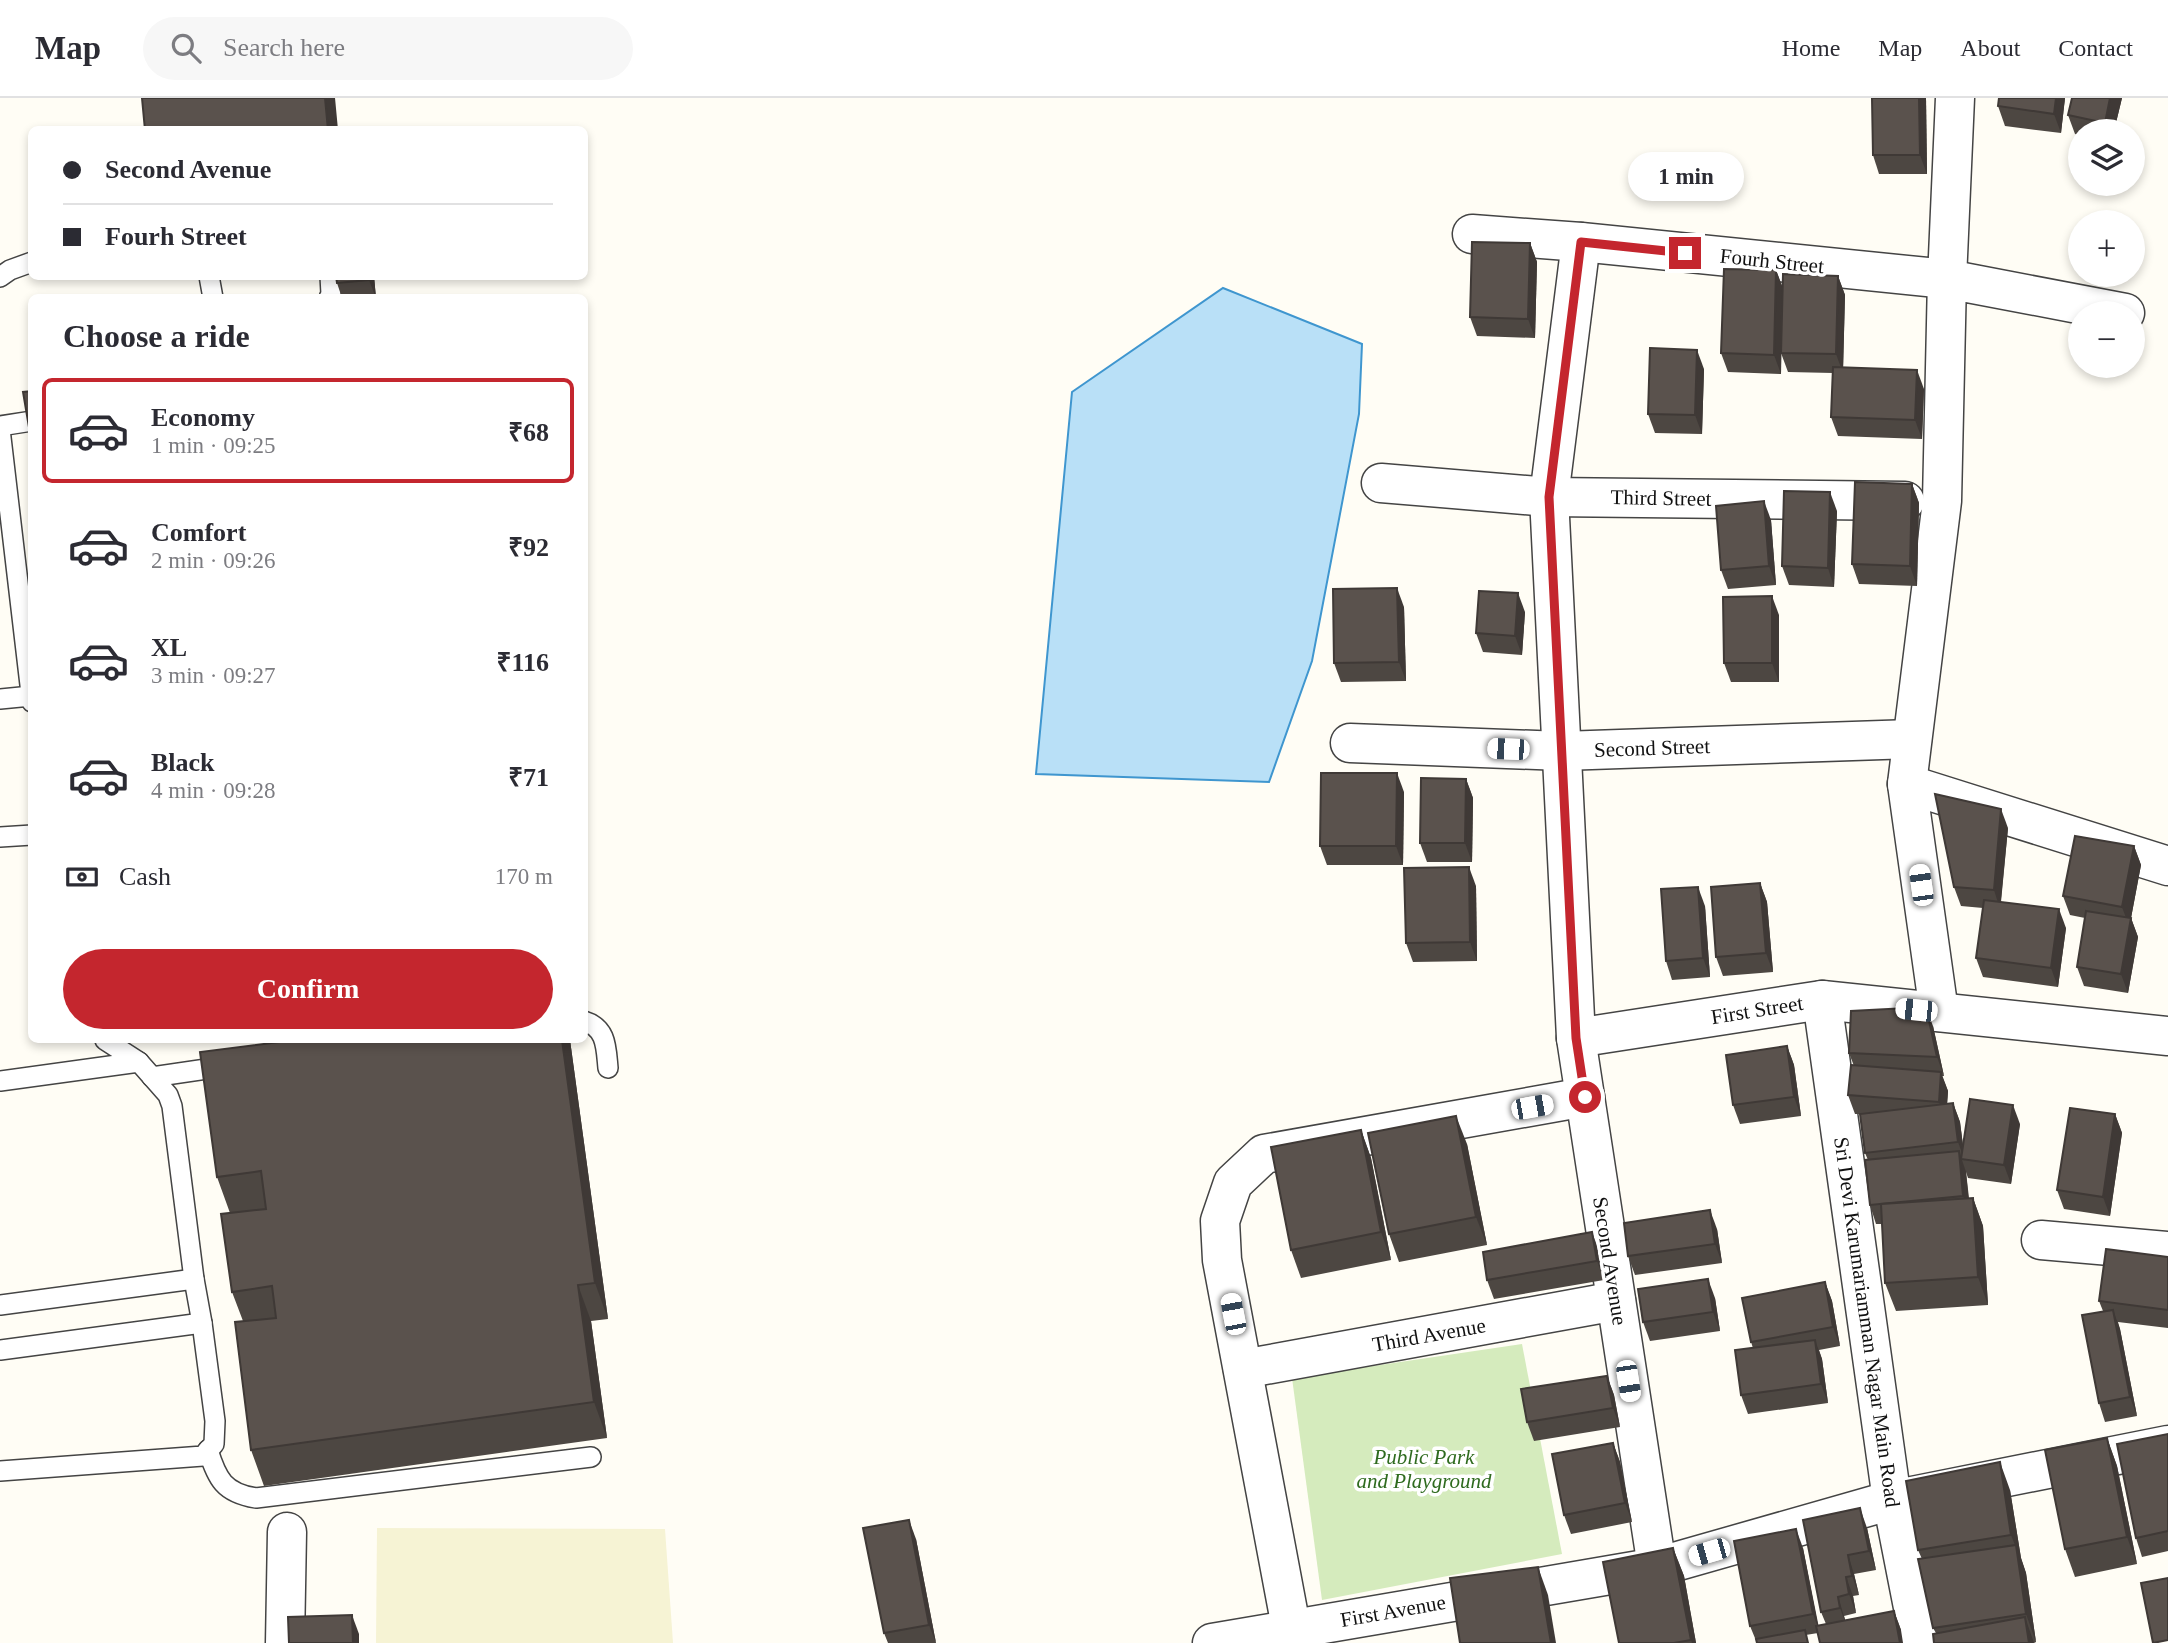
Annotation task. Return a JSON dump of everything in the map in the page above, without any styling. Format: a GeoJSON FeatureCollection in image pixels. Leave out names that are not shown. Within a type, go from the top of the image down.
{"type":"FeatureCollection","features":[{"type":"Feature","properties":{"kind":"street"},"geometry":{"type":"LineString","coordinates":[[1939,1012],[1906,783],[1942,501],[1947,279],[1955,98]]}},
{"type":"Feature","properties":{"kind":"street","name":"Fourh Street"},"geometry":{"type":"LineString","coordinates":[[1472,234],[1581,242],[1947,279],[2068,303]]}},
{"type":"Feature","properties":{"kind":"street","name":"Second Avenue"},"geometry":{"type":"LineString","coordinates":[[1581,242],[1549,497],[1576,1038],[1657,1567]]}},
{"type":"Feature","properties":{"kind":"street","name":"Third Street"},"geometry":{"type":"LineString","coordinates":[[1381,483],[1549,497],[1942,501]]}},
{"type":"Feature","properties":{"kind":"street","name":"Second Street"},"geometry":{"type":"LineString","coordinates":[[1350,743],[1562,751],[1912,739]]}},
{"type":"Feature","properties":{"kind":"street"},"geometry":{"type":"LineString","coordinates":[[1906,783],[2168,866]]}},
{"type":"Feature","properties":{"kind":"street","name":"First Street"},"geometry":{"type":"LineString","coordinates":[[1576,1038],[1822,1000],[2168,1036]]}},
{"type":"Feature","properties":{"kind":"street","name":"Sri Devi Karumariamman Nagar Main Road"},"geometry":{"type":"LineString","coordinates":[[1822,1000],[1892,1500],[1920,1643]]}},
{"type":"Feature","properties":{"kind":"street"},"geometry":{"type":"LineString","coordinates":[[1293,1636],[1222,1260],[1220,1221],[1233,1183],[1264,1154],[1585,1097]]}},
{"type":"Feature","properties":{"kind":"street"},"geometry":{"type":"LineString","coordinates":[[2041,1240],[2168,1251]]}},
{"type":"Feature","properties":{"kind":"street","name":"Third Avenue"},"geometry":{"type":"LineString","coordinates":[[1243,1369],[1616,1301]]}},
{"type":"Feature","properties":{"kind":"street","name":"First Avenue"},"geometry":{"type":"LineString","coordinates":[[1212,1643],[1293,1636],[1657,1567],[1892,1500],[2168,1445]]}},
{"type":"Feature","properties":{"kind":"street"},"geometry":{"type":"LineString","coordinates":[[285,1643],[287,1532]]}},
{"type":"Feature","properties":{"kind":"lane"},"geometry":{"type":"LineString","coordinates":[[0,277],[28,263]]}},
{"type":"Feature","properties":{"kind":"lane"},"geometry":{"type":"LineString","coordinates":[[28,422],[0,427],[7,540],[28,676]]}},
{"type":"Feature","properties":{"kind":"lane"},"geometry":{"type":"LineString","coordinates":[[0,699],[28,696]]}},
{"type":"Feature","properties":{"kind":"lane"},"geometry":{"type":"LineString","coordinates":[[0,837],[28,835]]}},
{"type":"Feature","properties":{"kind":"lane"},"geometry":{"type":"LineString","coordinates":[[588,1022],[594,1024],[605,1035],[608,1068]]}},
{"type":"Feature","properties":{"kind":"lane"},"geometry":{"type":"LineString","coordinates":[[0,1471],[203,1456],[214,1444],[215,1421],[172,1105],[168,1095],[145,1070],[109,1043]]}},
{"type":"Feature","properties":{"kind":"lane"},"geometry":{"type":"LineString","coordinates":[[0,1081],[246,1064]]}},
{"type":"Feature","properties":{"kind":"lane"},"geometry":{"type":"LineString","coordinates":[[0,1305],[194,1279]]}},
{"type":"Feature","properties":{"kind":"lane"},"geometry":{"type":"LineString","coordinates":[[0,1350],[202,1323]]}},
{"type":"Feature","properties":{"kind":"lane"},"geometry":{"type":"LineString","coordinates":[[208,1450],[215,1474],[232,1491],[256,1498],[591,1457]]}},
{"type":"Feature","properties":{"kind":"shaded area"},"geometry":{"type":"Polygon","coordinates":[[[377,1528],[665,1529],[673,1643],[376,1643],[377,1528]]]}},
{"type":"Feature","properties":{"kind":"green space","name":"Public Park and Playground"},"geometry":{"type":"Polygon","coordinates":[[[1522,1344],[1562,1554],[1322,1600],[1292,1378],[1522,1344]]]}},
{"type":"Feature","properties":{"kind":"water"},"geometry":{"type":"Polygon","coordinates":[[[1223,288],[1362,344],[1359,414],[1312,661],[1269,782],[1036,774],[1072,392],[1223,288]]]}},
{"type":"Feature","properties":{"kind":"building"},"geometry":{"type":"Polygon","coordinates":[[[142,98],[325,98],[328,126],[145,126],[142,98]]]}},
{"type":"Feature","properties":{"kind":"building"},"geometry":{"type":"Polygon","coordinates":[[[1872,98],[1919,98],[1920,155],[1873,155],[1872,98]]]}},
{"type":"Feature","properties":{"kind":"building"},"geometry":{"type":"Polygon","coordinates":[[[1999,98],[2056,98],[2054,114],[1998,106],[1999,98]]]}},
{"type":"Feature","properties":{"kind":"building"},"geometry":{"type":"Polygon","coordinates":[[[2072,98],[2110,98],[2106,119],[2068,115],[2072,98]]]}},
{"type":"Feature","properties":{"kind":"building"},"geometry":{"type":"Polygon","coordinates":[[[1472,242],[1530,243],[1528,319],[1470,317],[1472,242]]]}},
{"type":"Feature","properties":{"kind":"building"},"geometry":{"type":"Polygon","coordinates":[[[1724,269],[1776,270],[1774,355],[1721,353],[1724,269]]]}},
{"type":"Feature","properties":{"kind":"building"},"geometry":{"type":"Polygon","coordinates":[[[1783,274],[1838,276],[1836,354],[1781,353],[1783,274]]]}},
{"type":"Feature","properties":{"kind":"building"},"geometry":{"type":"Polygon","coordinates":[[[337,280],[369,280],[337,283],[337,280]]]}},
{"type":"Feature","properties":{"kind":"building"},"geometry":{"type":"Polygon","coordinates":[[[1650,348],[1697,350],[1695,415],[1648,414],[1650,348]]]}},
{"type":"Feature","properties":{"kind":"building"},"geometry":{"type":"Polygon","coordinates":[[[1833,367],[1917,370],[1915,420],[1831,417],[1833,367]]]}},
{"type":"Feature","properties":{"kind":"building"},"geometry":{"type":"Polygon","coordinates":[[[28,391],[28,421],[23,392],[28,391]]]}},
{"type":"Feature","properties":{"kind":"building"},"geometry":{"type":"Polygon","coordinates":[[[1855,482],[1912,484],[1910,566],[1852,564],[1855,482]]]}},
{"type":"Feature","properties":{"kind":"building"},"geometry":{"type":"Polygon","coordinates":[[[1784,491],[1830,492],[1828,568],[1782,566],[1784,491]]]}},
{"type":"Feature","properties":{"kind":"building"},"geometry":{"type":"Polygon","coordinates":[[[1764,501],[1769,566],[1721,570],[1716,506],[1764,501]]]}},
{"type":"Feature","properties":{"kind":"building"},"geometry":{"type":"Polygon","coordinates":[[[1397,588],[1399,662],[1334,663],[1333,589],[1397,588]]]}},
{"type":"Feature","properties":{"kind":"building"},"geometry":{"type":"Polygon","coordinates":[[[1479,591],[1518,593],[1515,636],[1476,633],[1479,591]]]}},
{"type":"Feature","properties":{"kind":"building"},"geometry":{"type":"Polygon","coordinates":[[[1772,596],[1772,663],[1724,663],[1723,597],[1772,596]]]}},
{"type":"Feature","properties":{"kind":"building"},"geometry":{"type":"Polygon","coordinates":[[[1321,773],[1397,773],[1396,846],[1320,846],[1321,773]]]}},
{"type":"Feature","properties":{"kind":"building"},"geometry":{"type":"Polygon","coordinates":[[[1421,778],[1466,779],[1465,843],[1420,843],[1421,778]]]}},
{"type":"Feature","properties":{"kind":"building"},"geometry":{"type":"Polygon","coordinates":[[[1935,794],[2001,809],[1994,890],[1954,887],[1935,794]]]}},
{"type":"Feature","properties":{"kind":"building"},"geometry":{"type":"Polygon","coordinates":[[[2075,836],[2134,846],[2122,907],[2063,896],[2075,836]]]}},
{"type":"Feature","properties":{"kind":"building"},"geometry":{"type":"Polygon","coordinates":[[[1469,867],[1470,942],[1406,943],[1404,868],[1469,867]]]}},
{"type":"Feature","properties":{"kind":"building"},"geometry":{"type":"Polygon","coordinates":[[[1760,883],[1766,953],[1716,957],[1711,887],[1760,883]]]}},
{"type":"Feature","properties":{"kind":"building"},"geometry":{"type":"Polygon","coordinates":[[[1698,887],[1703,958],[1666,961],[1661,889],[1698,887]]]}},
{"type":"Feature","properties":{"kind":"building"},"geometry":{"type":"Polygon","coordinates":[[[1984,900],[2059,909],[2051,968],[1976,958],[1984,900]]]}},
{"type":"Feature","properties":{"kind":"building"},"geometry":{"type":"Polygon","coordinates":[[[2086,911],[2131,918],[2121,974],[2077,967],[2086,911]]]}},
{"type":"Feature","properties":{"kind":"building"},"geometry":{"type":"Polygon","coordinates":[[[1926,1007],[1937,1057],[1849,1053],[1851,1011],[1926,1007]]]}},
{"type":"Feature","properties":{"kind":"building"},"geometry":{"type":"Polygon","coordinates":[[[271,1043],[562,1043],[595,1283],[578,1285],[594,1402],[251,1450],[235,1322],[276,1318],[272,1286],[232,1292],[221,1214],[266,1209],[261,1171],[217,1177],[200,1052],[271,1043]]]}},
{"type":"Feature","properties":{"kind":"building"},"geometry":{"type":"Polygon","coordinates":[[[1787,1046],[1794,1097],[1733,1105],[1726,1055],[1787,1046]]]}},
{"type":"Feature","properties":{"kind":"building"},"geometry":{"type":"Polygon","coordinates":[[[1851,1065],[1941,1072],[1939,1102],[1848,1095],[1851,1065]]]}},
{"type":"Feature","properties":{"kind":"building"},"geometry":{"type":"Polygon","coordinates":[[[1970,1099],[2013,1105],[2004,1165],[1961,1159],[1970,1099]]]}},
{"type":"Feature","properties":{"kind":"building"},"geometry":{"type":"Polygon","coordinates":[[[1953,1103],[1958,1142],[1865,1153],[1860,1114],[1953,1103]]]}},
{"type":"Feature","properties":{"kind":"building"},"geometry":{"type":"Polygon","coordinates":[[[2070,1108],[2115,1114],[2103,1197],[2057,1190],[2070,1108]]]}},
{"type":"Feature","properties":{"kind":"building"},"geometry":{"type":"Polygon","coordinates":[[[1456,1116],[1476,1217],[1389,1234],[1368,1133],[1456,1116]]]}},
{"type":"Feature","properties":{"kind":"building"},"geometry":{"type":"Polygon","coordinates":[[[1361,1130],[1381,1232],[1291,1250],[1271,1147],[1361,1130]]]}},
{"type":"Feature","properties":{"kind":"building"},"geometry":{"type":"Polygon","coordinates":[[[1959,1151],[1963,1196],[1870,1205],[1865,1160],[1959,1151]]]}},
{"type":"Feature","properties":{"kind":"building"},"geometry":{"type":"Polygon","coordinates":[[[1973,1198],[1978,1277],[1885,1283],[1881,1204],[1973,1198]]]}},
{"type":"Feature","properties":{"kind":"building"},"geometry":{"type":"Polygon","coordinates":[[[1710,1210],[1715,1244],[1628,1256],[1624,1223],[1710,1210]]]}},
{"type":"Feature","properties":{"kind":"building"},"geometry":{"type":"Polygon","coordinates":[[[1592,1232],[1597,1261],[1487,1280],[1483,1252],[1592,1232]]]}},
{"type":"Feature","properties":{"kind":"building"},"geometry":{"type":"Polygon","coordinates":[[[2106,1249],[2168,1257],[2168,1310],[2099,1301],[2106,1249]]]}},
{"type":"Feature","properties":{"kind":"building"},"geometry":{"type":"Polygon","coordinates":[[[1708,1279],[1713,1312],[1643,1322],[1638,1289],[1708,1279]]]}},
{"type":"Feature","properties":{"kind":"building"},"geometry":{"type":"Polygon","coordinates":[[[1825,1282],[1833,1327],[1751,1342],[1742,1298],[1825,1282]]]}},
{"type":"Feature","properties":{"kind":"building"},"geometry":{"type":"Polygon","coordinates":[[[2113,1310],[2130,1397],[2099,1403],[2082,1315],[2113,1310]]]}},
{"type":"Feature","properties":{"kind":"building"},"geometry":{"type":"Polygon","coordinates":[[[1815,1340],[1821,1384],[1741,1395],[1735,1350],[1815,1340]]]}},
{"type":"Feature","properties":{"kind":"building"},"geometry":{"type":"Polygon","coordinates":[[[1607,1376],[1613,1408],[1527,1422],[1521,1389],[1607,1376]]]}},
{"type":"Feature","properties":{"kind":"building"},"geometry":{"type":"Polygon","coordinates":[[[2168,1434],[2168,1531],[2136,1538],[2117,1444],[2168,1434]]]}},
{"type":"Feature","properties":{"kind":"building"},"geometry":{"type":"Polygon","coordinates":[[[2107,1438],[2127,1537],[2065,1549],[2045,1450],[2107,1438]]]}},
{"type":"Feature","properties":{"kind":"building"},"geometry":{"type":"Polygon","coordinates":[[[1613,1443],[1625,1503],[1564,1515],[1552,1454],[1613,1443]]]}},
{"type":"Feature","properties":{"kind":"building"},"geometry":{"type":"Polygon","coordinates":[[[2000,1462],[2011,1535],[1918,1550],[1906,1481],[2000,1462]]]}},
{"type":"Feature","properties":{"kind":"building"},"geometry":{"type":"Polygon","coordinates":[[[1860,1508],[1869,1551],[1848,1555],[1852,1576],[1846,1577],[1849,1594],[1838,1597],[1840,1608],[1821,1612],[1803,1520],[1860,1508]]]}},
{"type":"Feature","properties":{"kind":"building"},"geometry":{"type":"Polygon","coordinates":[[[909,1520],[929,1625],[884,1633],[863,1528],[909,1520]]]}},
{"type":"Feature","properties":{"kind":"building"},"geometry":{"type":"Polygon","coordinates":[[[1796,1529],[1813,1614],[1750,1626],[1734,1541],[1796,1529]]]}},
{"type":"Feature","properties":{"kind":"building"},"geometry":{"type":"Polygon","coordinates":[[[2016,1545],[2026,1614],[1933,1628],[1918,1559],[2016,1545]]]}},
{"type":"Feature","properties":{"kind":"building"},"geometry":{"type":"Polygon","coordinates":[[[1673,1548],[1691,1640],[1674,1643],[1619,1643],[1603,1562],[1673,1548]]]}},
{"type":"Feature","properties":{"kind":"building"},"geometry":{"type":"Polygon","coordinates":[[[1538,1567],[1551,1643],[1460,1643],[1450,1578],[1538,1567]]]}},
{"type":"Feature","properties":{"kind":"building"},"geometry":{"type":"Polygon","coordinates":[[[2168,1578],[2168,1640],[2153,1643],[2141,1583],[2168,1578]]]}},
{"type":"Feature","properties":{"kind":"building"},"geometry":{"type":"Polygon","coordinates":[[[1894,1611],[1900,1643],[1820,1643],[1816,1626],[1894,1611]]]}},
{"type":"Feature","properties":{"kind":"building"},"geometry":{"type":"Polygon","coordinates":[[[352,1615],[353,1643],[289,1643],[288,1617],[352,1615]]]}},
{"type":"Feature","properties":{"kind":"building"},"geometry":{"type":"Polygon","coordinates":[[[2025,1617],[2029,1643],[1934,1643],[1933,1634],[2025,1617]]]}},
{"type":"Feature","properties":{"kind":"building"},"geometry":{"type":"Polygon","coordinates":[[[1805,1630],[1808,1643],[1757,1643],[1756,1639],[1805,1630]]]}},
{"type":"Feature","properties":{"kind":"route"},"geometry":{"type":"LineString","coordinates":[[1585,1097],[1576,1038],[1549,497],[1581,242],[1685,253]]}}]}
